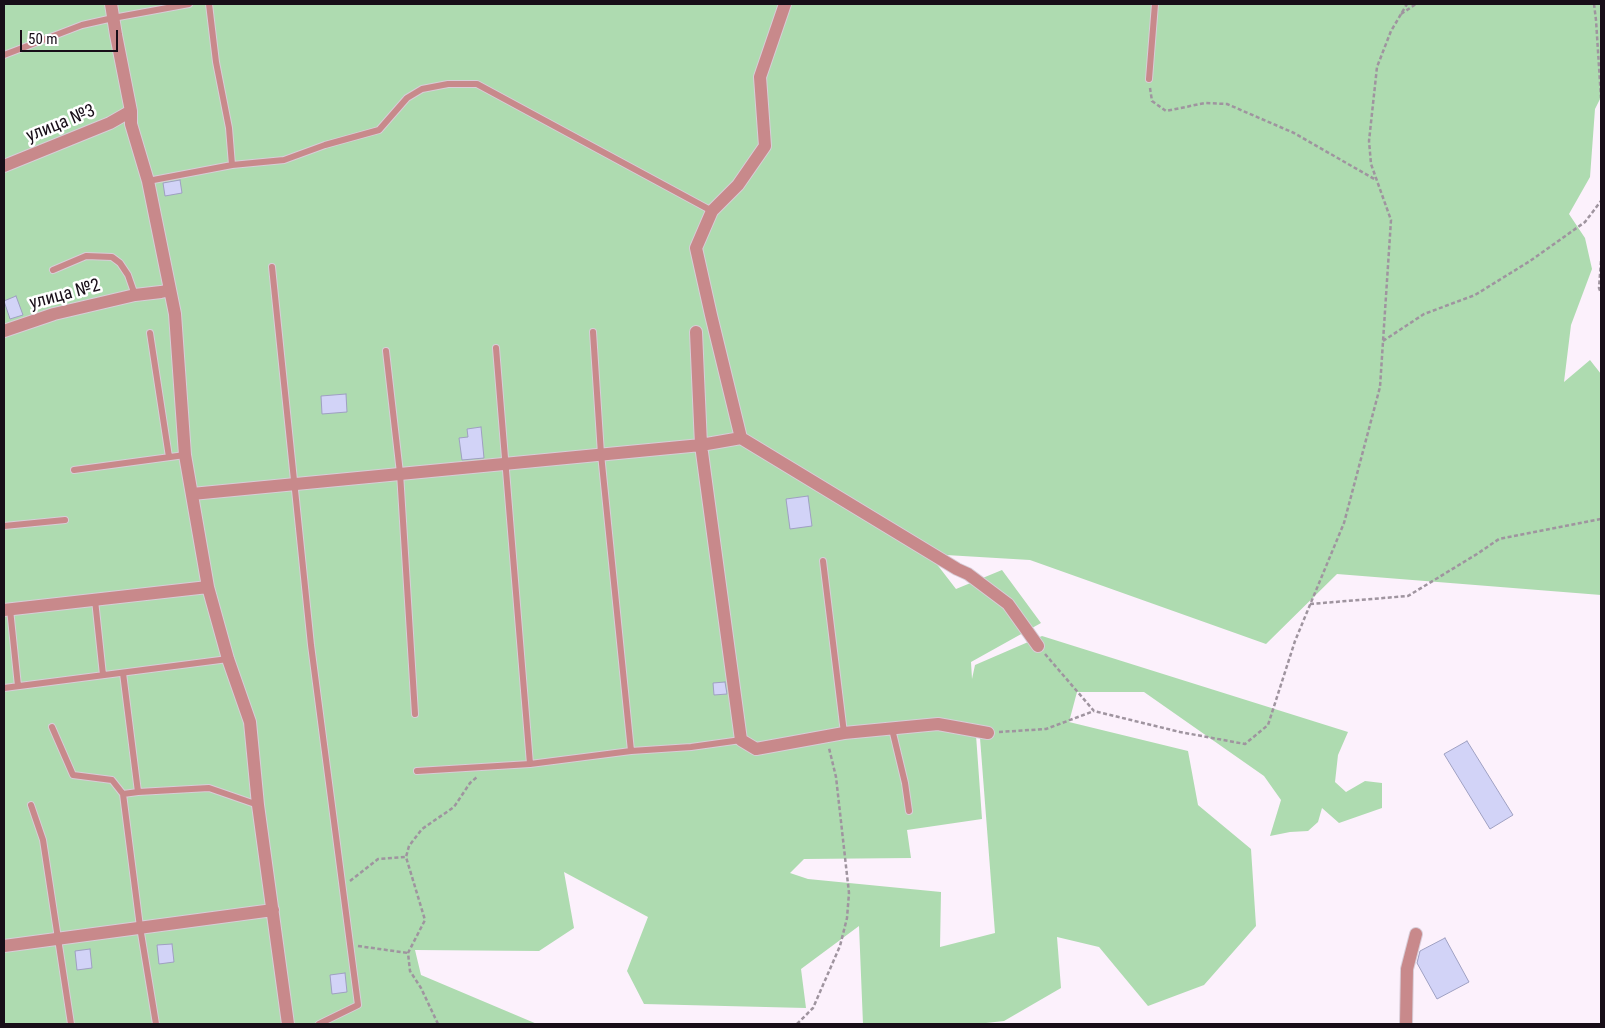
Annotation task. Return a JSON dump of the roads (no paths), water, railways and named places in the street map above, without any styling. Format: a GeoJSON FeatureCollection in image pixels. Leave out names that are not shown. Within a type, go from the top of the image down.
{"type":"FeatureCollection","features":[{"type":"Feature","properties":{"kind":"street"},"geometry":{"type":"LineString","coordinates":[[111,4],[131,111],[131,124],[148,181],[175,314],[185,455],[208,587],[228,659],[250,722],[258,805],[288,1024]]}},
{"type":"Feature","properties":{"kind":"street"},"geometry":{"type":"LineString","coordinates":[[741,438],[696,248],[712,211],[738,185],[765,146],[760,77],[785,4]]}},
{"type":"Feature","properties":{"kind":"street","name":"улица №3"},"geometry":{"type":"LineString","coordinates":[[4,166],[110,123],[131,111]]}},
{"type":"Feature","properties":{"kind":"street","name":"улица №2"},"geometry":{"type":"LineString","coordinates":[[4,331],[54,314],[135,295],[170,290]]}},
{"type":"Feature","properties":{"kind":"street"},"geometry":{"type":"LineString","coordinates":[[696,332],[701,445],[741,740],[756,749],[844,733],[938,724],[988,733]]}},
{"type":"Feature","properties":{"kind":"street"},"geometry":{"type":"LineString","coordinates":[[192,494],[701,445],[741,438],[968,574],[1008,604],[1038,646]]}},
{"type":"Feature","properties":{"kind":"street"},"geometry":{"type":"LineString","coordinates":[[7,610],[208,587]]}},
{"type":"Feature","properties":{"kind":"street"},"geometry":{"type":"LineString","coordinates":[[4,946],[273,910]]}},
{"type":"Feature","properties":{"kind":"street"},"geometry":{"type":"LineString","coordinates":[[1406,1024],[1407,969],[1416,934]]}},
{"type":"Feature","properties":{"kind":"lane"},"geometry":{"type":"LineString","coordinates":[[4,55],[82,25],[189,4]]}},
{"type":"Feature","properties":{"kind":"lane"},"geometry":{"type":"LineString","coordinates":[[208,4],[216,62],[229,128],[232,165]]}},
{"type":"Feature","properties":{"kind":"lane"},"geometry":{"type":"LineString","coordinates":[[1149,78],[1155,4]]}},
{"type":"Feature","properties":{"kind":"lane"},"geometry":{"type":"LineString","coordinates":[[148,181],[232,165],[284,160],[325,145],[379,130],[407,98],[422,89],[448,84],[477,84],[712,211]]}},
{"type":"Feature","properties":{"kind":"lane","name":"улица №2"},"geometry":{"type":"LineString","coordinates":[[53,270],[86,256],[112,257],[120,263],[128,275],[135,295]]}},
{"type":"Feature","properties":{"kind":"lane"},"geometry":{"type":"LineString","coordinates":[[272,267],[311,645],[358,1006],[319,1024]]}},
{"type":"Feature","properties":{"kind":"lane"},"geometry":{"type":"LineString","coordinates":[[593,332],[602,454],[631,751]]}},
{"type":"Feature","properties":{"kind":"lane"},"geometry":{"type":"LineString","coordinates":[[150,333],[168,457]]}},
{"type":"Feature","properties":{"kind":"lane"},"geometry":{"type":"LineString","coordinates":[[496,348],[530,764]]}},
{"type":"Feature","properties":{"kind":"lane"},"geometry":{"type":"LineString","coordinates":[[386,351],[400,473],[415,714]]}},
{"type":"Feature","properties":{"kind":"lane"},"geometry":{"type":"LineString","coordinates":[[74,470],[185,455]]}},
{"type":"Feature","properties":{"kind":"lane"},"geometry":{"type":"LineString","coordinates":[[4,526],[65,520]]}},
{"type":"Feature","properties":{"kind":"lane"},"geometry":{"type":"LineString","coordinates":[[823,561],[844,733]]}},
{"type":"Feature","properties":{"kind":"lane"},"geometry":{"type":"LineString","coordinates":[[95,600],[103,675]]}},
{"type":"Feature","properties":{"kind":"lane"},"geometry":{"type":"LineString","coordinates":[[7,610],[18,686]]}},
{"type":"Feature","properties":{"kind":"lane"},"geometry":{"type":"LineString","coordinates":[[4,688],[228,659]]}},
{"type":"Feature","properties":{"kind":"lane"},"geometry":{"type":"LineString","coordinates":[[123,672],[138,792]]}},
{"type":"Feature","properties":{"kind":"lane"},"geometry":{"type":"LineString","coordinates":[[52,727],[73,775],[112,780],[123,794],[140,927],[156,1024]]}},
{"type":"Feature","properties":{"kind":"lane"},"geometry":{"type":"LineString","coordinates":[[892,729],[905,784],[909,811]]}},
{"type":"Feature","properties":{"kind":"lane"},"geometry":{"type":"LineString","coordinates":[[417,771],[530,764],[631,751],[691,747],[741,740]]}},
{"type":"Feature","properties":{"kind":"lane"},"geometry":{"type":"LineString","coordinates":[[123,794],[209,788],[258,805]]}},
{"type":"Feature","properties":{"kind":"lane"},"geometry":{"type":"LineString","coordinates":[[31,805],[43,840],[71,1024]]}}]}
